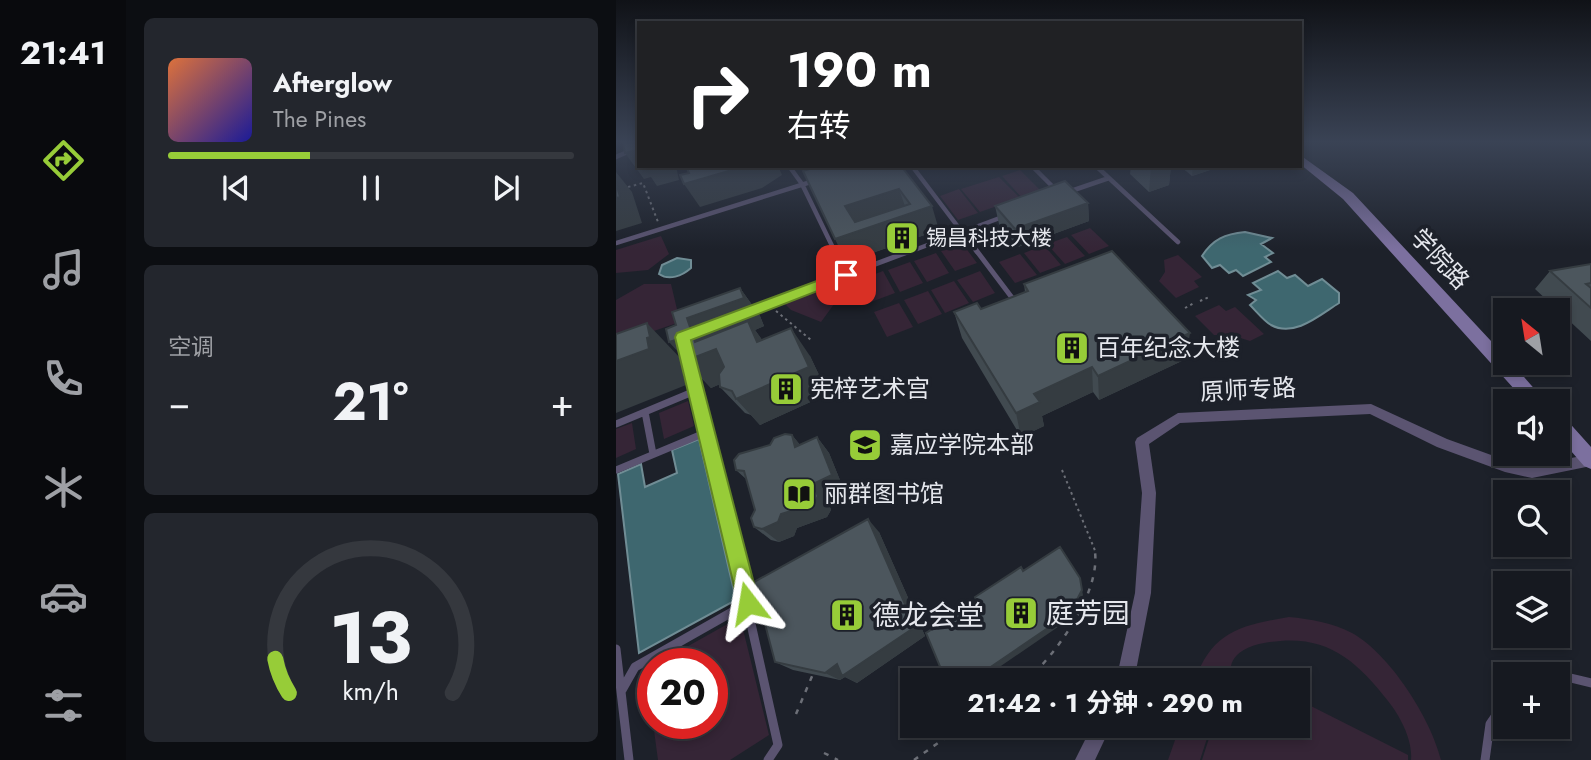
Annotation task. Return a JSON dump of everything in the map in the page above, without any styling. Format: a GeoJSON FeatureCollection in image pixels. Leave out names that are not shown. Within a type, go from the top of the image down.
{"type":"FeatureCollection","features":[{"type":"Feature","properties":{"kind":"street","name":"学院路"},"geometry":{"type":"LineString","coordinates":[[1315,178],[1343,201],[1513,389]]}},
{"type":"Feature","properties":{"kind":"street","name":"学院路"},"geometry":{"type":"LineString","coordinates":[[1326,178],[1349,196],[1525,389]]}},
{"type":"Feature","properties":{"kind":"street","name":"原师专路"},"geometry":{"type":"LineString","coordinates":[[1127,668],[1144,580],[1149,493],[1142,442],[1178,418],[1371,409],[1442,443],[1505,466],[1532,472],[1588,464]]}},
{"type":"Feature","properties":{"kind":"street"},"geometry":{"type":"LineString","coordinates":[[1570,440],[1588,464]]}},
{"type":"Feature","properties":{"kind":"street"},"geometry":{"type":"LineString","coordinates":[[1570,448],[1588,464]]}},
{"type":"Feature","properties":{"kind":"street"},"geometry":{"type":"LineString","coordinates":[[1084,760],[1096,738]]}},
{"type":"Feature","properties":{"kind":"lane"},"geometry":{"type":"LineString","coordinates":[[798,178],[846,275]]}},
{"type":"Feature","properties":{"kind":"lane"},"geometry":{"type":"LineString","coordinates":[[616,243],[822,178]]}},
{"type":"Feature","properties":{"kind":"lane"},"geometry":{"type":"LineString","coordinates":[[922,178],[1019,307]]}},
{"type":"Feature","properties":{"kind":"lane"},"geometry":{"type":"LineString","coordinates":[[1044,178],[1061,195]]}},
{"type":"Feature","properties":{"kind":"lane"},"geometry":{"type":"LineString","coordinates":[[1049,200],[1108,178]]}},
{"type":"Feature","properties":{"kind":"lane"},"geometry":{"type":"LineString","coordinates":[[1110,178],[1178,242]]}},
{"type":"Feature","properties":{"kind":"lane"},"geometry":{"type":"LineString","coordinates":[[742,314],[1012,214]]}},
{"type":"Feature","properties":{"kind":"lane"},"geometry":{"type":"LineString","coordinates":[[685,348],[748,603],[778,745],[768,760]]}},
{"type":"Feature","properties":{"kind":"lane"},"geometry":{"type":"LineString","coordinates":[[616,424],[695,391]]}},
{"type":"Feature","properties":{"kind":"lane"},"geometry":{"type":"LineString","coordinates":[[645,412],[653,454]]}},
{"type":"Feature","properties":{"kind":"lane"},"geometry":{"type":"LineString","coordinates":[[616,470],[707,432]]}},
{"type":"Feature","properties":{"kind":"lane"},"geometry":{"type":"LineString","coordinates":[[622,690],[635,667],[748,603]]}},
{"type":"Feature","properties":{"kind":"lane"},"geometry":{"type":"LineString","coordinates":[[616,649],[629,760]]}},
{"type":"Feature","properties":{"kind":"lane"},"geometry":{"type":"LineString","coordinates":[[1570,678],[1591,683]]}},
{"type":"Feature","properties":{"kind":"lane"},"geometry":{"type":"LineString","coordinates":[[1485,760],[1493,720]]}},
{"type":"Feature","properties":{"kind":"path"},"geometry":{"type":"LineString","coordinates":[[629,186],[643,183],[661,230]]}},
{"type":"Feature","properties":{"kind":"path"},"geometry":{"type":"LineString","coordinates":[[1200,301],[1209,297]]}},
{"type":"Feature","properties":{"kind":"path"},"geometry":{"type":"LineString","coordinates":[[1185,308],[1194,303]]}},
{"type":"Feature","properties":{"kind":"path"},"geometry":{"type":"LineString","coordinates":[[766,304],[811,340]]}},
{"type":"Feature","properties":{"kind":"path"},"geometry":{"type":"LineString","coordinates":[[1037,668],[1075,621],[1093,582],[1097,554],[1062,470]]}},
{"type":"Feature","properties":{"kind":"path"},"geometry":{"type":"LineString","coordinates":[[796,714],[813,674]]}},
{"type":"Feature","properties":{"kind":"path"},"geometry":{"type":"LineString","coordinates":[[914,760],[945,738]]}},
{"type":"Feature","properties":{"kind":"path"},"geometry":{"type":"LineString","coordinates":[[824,753],[838,760]]}},
{"type":"Feature","properties":{"kind":"shaded area"},"geometry":{"type":"Polygon","coordinates":[[[1000,178],[1020,198],[980,212],[961,189],[1000,178]]]}},
{"type":"Feature","properties":{"kind":"shaded area"},"geometry":{"type":"Polygon","coordinates":[[[1004,178],[1028,178],[1041,191],[1022,198],[1004,178]]]}},
{"type":"Feature","properties":{"kind":"shaded area"},"geometry":{"type":"Polygon","coordinates":[[[959,189],[978,213],[958,220],[940,196],[959,189]]]}},
{"type":"Feature","properties":{"kind":"shaded area"},"geometry":{"type":"Polygon","coordinates":[[[1090,228],[1109,246],[1089,254],[1071,235],[1090,228]]]}},
{"type":"Feature","properties":{"kind":"shaded area"},"geometry":{"type":"Polygon","coordinates":[[[661,236],[669,254],[648,270],[616,273],[616,250],[661,236]]]}},
{"type":"Feature","properties":{"kind":"shaded area"},"geometry":{"type":"Polygon","coordinates":[[[1067,237],[1085,256],[1065,264],[1047,244],[1067,237]]]}},
{"type":"Feature","properties":{"kind":"shaded area"},"geometry":{"type":"Polygon","coordinates":[[[962,243],[977,263],[955,271],[941,251],[962,243]]]}},
{"type":"Feature","properties":{"kind":"shaded area"},"geometry":{"type":"Polygon","coordinates":[[[1044,245],[1061,265],[1040,273],[1024,253],[1044,245]]]}},
{"type":"Feature","properties":{"kind":"shaded area"},"geometry":{"type":"Polygon","coordinates":[[[936,253],[949,273],[927,282],[914,261],[936,253]]]}},
{"type":"Feature","properties":{"kind":"shaded area"},"geometry":{"type":"Polygon","coordinates":[[[1020,254],[1037,275],[1015,283],[999,262],[1020,254]]]}},
{"type":"Feature","properties":{"kind":"shaded area"},"geometry":{"type":"Polygon","coordinates":[[[1178,255],[1202,277],[1194,281],[1199,287],[1176,298],[1159,281],[1165,272],[1164,260],[1178,255]]]}},
{"type":"Feature","properties":{"kind":"shaded area"},"geometry":{"type":"Polygon","coordinates":[[[910,262],[923,283],[900,292],[888,270],[910,262]]]}},
{"type":"Feature","properties":{"kind":"shaded area"},"geometry":{"type":"Polygon","coordinates":[[[883,271],[895,293],[871,302],[859,280],[883,271]]]}},
{"type":"Feature","properties":{"kind":"shaded area"},"geometry":{"type":"Polygon","coordinates":[[[980,271],[995,293],[973,302],[957,280],[980,271]]]}},
{"type":"Feature","properties":{"kind":"shaded area"},"geometry":{"type":"Polygon","coordinates":[[[954,281],[969,303],[945,313],[931,290],[954,281]]]}},
{"type":"Feature","properties":{"kind":"shaded area"},"geometry":{"type":"Polygon","coordinates":[[[836,282],[840,296],[821,322],[791,310],[783,302],[836,282]]]}},
{"type":"Feature","properties":{"kind":"shaded area"},"geometry":{"type":"Polygon","coordinates":[[[644,284],[671,284],[680,322],[616,344],[616,300],[644,284]]]}},
{"type":"Feature","properties":{"kind":"shaded area"},"geometry":{"type":"Polygon","coordinates":[[[928,291],[942,314],[918,324],[904,300],[928,291]]]}},
{"type":"Feature","properties":{"kind":"shaded area"},"geometry":{"type":"Polygon","coordinates":[[[899,303],[913,327],[887,337],[874,312],[899,303]]]}},
{"type":"Feature","properties":{"kind":"shaded area"},"geometry":{"type":"Polygon","coordinates":[[[1219,305],[1226,311],[1235,307],[1264,334],[1250,341],[1231,335],[1214,335],[1195,316],[1219,305]]]}},
{"type":"Feature","properties":{"kind":"shaded area"},"geometry":{"type":"Polygon","coordinates":[[[688,401],[694,426],[664,439],[659,413],[688,401]]]}},
{"type":"Feature","properties":{"kind":"shaded area"},"geometry":{"type":"Polygon","coordinates":[[[632,423],[636,449],[616,458],[616,429],[632,423]]]}},
{"type":"Feature","properties":{"kind":"shaded area"},"geometry":{"type":"Polygon","coordinates":[[[740,617],[769,735],[730,760],[658,760],[655,739],[728,739],[728,648],[685,648],[740,617]]]}},
{"type":"Feature","properties":{"kind":"shaded area"},"geometry":{"type":"Polygon","coordinates":[[[1289,617],[1305,619],[1345,630],[1366,643],[1381,656],[1407,689],[1428,726],[1441,760],[1411,760],[1405,729],[1388,701],[1349,660],[1320,645],[1303,641],[1259,644],[1249,647],[1236,657],[1231,666],[1235,668],[1201,668],[1219,641],[1256,623],[1289,617]]]}},
{"type":"Feature","properties":{"kind":"shaded area"},"geometry":{"type":"Polygon","coordinates":[[[1310,706],[1408,755],[1408,760],[1202,760],[1209,738],[1310,738],[1310,706]]]}},
{"type":"Feature","properties":{"kind":"shaded area"},"geometry":{"type":"Polygon","coordinates":[[[1176,738],[1207,738],[1200,760],[1168,760],[1176,738]]]}},
{"type":"Feature","properties":{"kind":"water"},"geometry":{"type":"Polygon","coordinates":[[[1245,232],[1272,238],[1261,244],[1273,253],[1265,257],[1271,262],[1243,276],[1236,270],[1229,273],[1220,265],[1212,268],[1202,256],[1220,238],[1245,232]]]}},
{"type":"Feature","properties":{"kind":"water"},"geometry":{"type":"Polygon","coordinates":[[[677,258],[691,260],[691,268],[675,277],[659,274],[662,265],[677,258]]]}},
{"type":"Feature","properties":{"kind":"water"},"geometry":{"type":"Polygon","coordinates":[[[1278,271],[1287,278],[1295,275],[1308,286],[1322,279],[1339,293],[1339,303],[1298,327],[1289,329],[1271,325],[1250,305],[1256,300],[1248,295],[1261,290],[1253,283],[1278,271]]]}},
{"type":"Feature","properties":{"kind":"water"},"geometry":{"type":"Polygon","coordinates":[[[699,439],[736,600],[648,648],[638,648],[618,474],[641,464],[645,487],[677,473],[672,450],[699,439]]]}},
{"type":"Feature","properties":{"kind":"building"},"geometry":{"type":"Polygon","coordinates":[[[682,178],[703,178],[684,184],[682,178]]]}},
{"type":"Feature","properties":{"kind":"building"},"geometry":{"type":"Polygon","coordinates":[[[807,178],[911,178],[932,206],[835,239],[807,178]],[[899,189],[845,206],[855,222],[910,204],[899,189]]]}},
{"type":"Feature","properties":{"kind":"building"},"geometry":{"type":"Polygon","coordinates":[[[1065,181],[1088,203],[1015,229],[995,206],[1065,181]]]}},
{"type":"Feature","properties":{"kind":"building"},"geometry":{"type":"Polygon","coordinates":[[[616,182],[620,197],[616,198],[616,182]]]}},
{"type":"Feature","properties":{"kind":"building","name":"百年纪念大楼"},"geometry":{"type":"Polygon","coordinates":[[[1112,251],[1190,333],[1098,376],[1092,367],[1034,394],[1040,402],[1016,413],[954,312],[977,303],[981,309],[1028,291],[1024,284],[1112,251]]]}},
{"type":"Feature","properties":{"kind":"building"},"geometry":{"type":"Polygon","coordinates":[[[1591,264],[1591,283],[1586,284],[1591,288],[1591,308],[1550,271],[1591,264]]]}},
{"type":"Feature","properties":{"kind":"building"},"geometry":{"type":"Polygon","coordinates":[[[740,288],[744,298],[687,318],[695,342],[748,321],[757,342],[791,328],[809,367],[736,399],[732,391],[720,387],[719,374],[724,367],[716,349],[685,361],[679,339],[669,342],[666,329],[676,325],[672,312],[740,288]]]}},
{"type":"Feature","properties":{"kind":"building"},"geometry":{"type":"Polygon","coordinates":[[[647,323],[649,349],[616,361],[616,334],[647,323]]]}},
{"type":"Feature","properties":{"kind":"building"},"geometry":{"type":"Polygon","coordinates":[[[785,434],[792,435],[795,447],[817,437],[832,475],[813,484],[818,496],[814,504],[781,514],[778,522],[762,529],[754,527],[751,518],[755,510],[744,471],[736,470],[734,460],[739,454],[770,445],[774,438],[785,434]]]}},
{"type":"Feature","properties":{"kind":"building","name":"德龙会堂"},"geometry":{"type":"Polygon","coordinates":[[[868,519],[915,627],[842,676],[837,664],[825,673],[775,662],[754,582],[868,519]]]}},
{"type":"Feature","properties":{"kind":"building","name":"庭芳园"},"geometry":{"type":"Polygon","coordinates":[[[1060,547],[1080,578],[1082,590],[1070,613],[989,668],[941,668],[926,633],[977,601],[975,597],[1021,567],[1023,571],[1060,547]]]}},
{"type":"Feature","properties":{"kind":"place","name":"锡昌科技大楼"},"geometry":{"type":"Point","coordinates":[902,238]}},
{"type":"Feature","properties":{"kind":"place","name":"百年纪念大楼"},"geometry":{"type":"Point","coordinates":[1072,348]}},
{"type":"Feature","properties":{"kind":"place","name":"宪梓艺术宫"},"geometry":{"type":"Point","coordinates":[786,389]}},
{"type":"Feature","properties":{"kind":"place","name":"嘉应学院本部"},"geometry":{"type":"Point","coordinates":[865,445]}},
{"type":"Feature","properties":{"kind":"place","name":"丽群图书馆"},"geometry":{"type":"Point","coordinates":[799,494]}},
{"type":"Feature","properties":{"kind":"place","name":"庭芳园"},"geometry":{"type":"Point","coordinates":[1021,613]}},
{"type":"Feature","properties":{"kind":"place","name":"德龙会堂"},"geometry":{"type":"Point","coordinates":[847,615]}},
{"type":"Feature","properties":{"kind":"route"},"geometry":{"type":"LineString","coordinates":[[748,603],[682,337],[846,275]]}}]}
